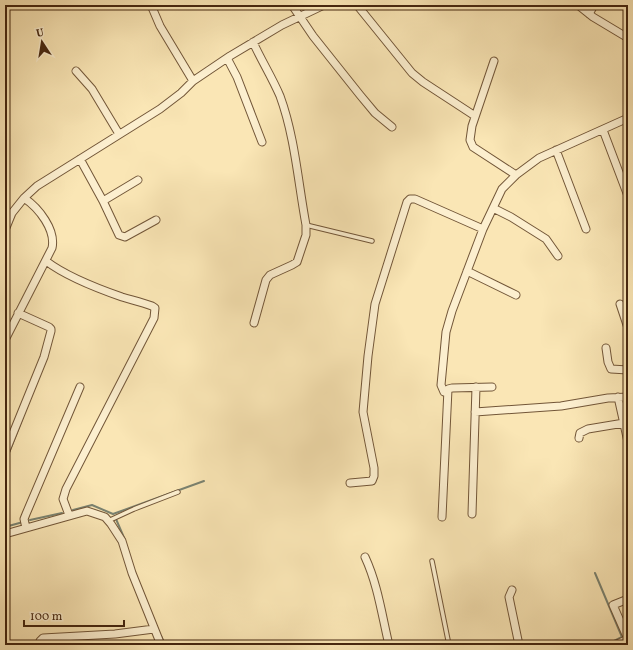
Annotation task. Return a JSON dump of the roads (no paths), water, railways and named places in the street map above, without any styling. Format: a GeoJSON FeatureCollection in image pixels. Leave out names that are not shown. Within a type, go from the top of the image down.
{"type":"FeatureCollection","features":[{"type":"Feature","properties":{"kind":"street"},"geometry":{"type":"LineString","coordinates":[[151,5],[160,26],[193,81]]}},
{"type":"Feature","properties":{"kind":"street"},"geometry":{"type":"LineString","coordinates":[[292,5],[299,18],[330,59],[375,113],[392,127]]}},
{"type":"Feature","properties":{"kind":"street"},"geometry":{"type":"LineString","coordinates":[[5,230],[12,213],[24,198],[37,186],[160,109],[181,94],[193,81],[227,58],[282,25],[324,5]]}},
{"type":"Feature","properties":{"kind":"street"},"geometry":{"type":"LineString","coordinates":[[357,5],[412,74],[427,86],[475,116]]}},
{"type":"Feature","properties":{"kind":"street"},"geometry":{"type":"LineString","coordinates":[[578,5],[589,14],[628,38]]}},
{"type":"Feature","properties":{"kind":"street"},"geometry":{"type":"LineString","coordinates":[[589,14],[594,5]]}},
{"type":"Feature","properties":{"kind":"street"},"geometry":{"type":"LineString","coordinates":[[253,42],[280,97],[294,153],[306,224],[306,235],[297,262],[270,275],[266,280],[254,323]]}},
{"type":"Feature","properties":{"kind":"street"},"geometry":{"type":"LineString","coordinates":[[227,58],[237,77],[262,142]]}},
{"type":"Feature","properties":{"kind":"street"},"geometry":{"type":"LineString","coordinates":[[494,60],[475,116],[470,133],[470,140],[473,147],[516,175]]}},
{"type":"Feature","properties":{"kind":"street"},"geometry":{"type":"LineString","coordinates":[[76,71],[92,89],[119,134]]}},
{"type":"Feature","properties":{"kind":"street"},"geometry":{"type":"LineString","coordinates":[[447,393],[444,392],[441,385],[446,332],[452,311],[483,229],[502,189],[516,175],[539,158],[628,118]]}},
{"type":"Feature","properties":{"kind":"street"},"geometry":{"type":"LineString","coordinates":[[603,130],[628,196]]}},
{"type":"Feature","properties":{"kind":"street"},"geometry":{"type":"LineString","coordinates":[[556,150],[586,229]]}},
{"type":"Feature","properties":{"kind":"street"},"geometry":{"type":"LineString","coordinates":[[80,159],[119,234],[122,237],[125,237],[156,220]]}},
{"type":"Feature","properties":{"kind":"street"},"geometry":{"type":"LineString","coordinates":[[103,201],[138,180]]}},
{"type":"Feature","properties":{"kind":"street"},"geometry":{"type":"LineString","coordinates":[[5,340],[46,261],[54,241],[53,234],[44,219],[31,203],[24,198]]}},
{"type":"Feature","properties":{"kind":"street"},"geometry":{"type":"LineString","coordinates":[[350,483],[372,481],[374,476],[372,453],[363,412],[368,356],[375,304],[407,202],[410,199],[415,199],[483,229]]}},
{"type":"Feature","properties":{"kind":"street"},"geometry":{"type":"LineString","coordinates":[[493,208],[511,217],[546,239],[558,256]]}},
{"type":"Feature","properties":{"kind":"street"},"geometry":{"type":"LineString","coordinates":[[46,261],[90,285],[152,306],[156,311],[154,318],[66,489],[64,503],[70,515]]}},
{"type":"Feature","properties":{"kind":"street"},"geometry":{"type":"LineString","coordinates":[[467,271],[516,295]]}},
{"type":"Feature","properties":{"kind":"street"},"geometry":{"type":"LineString","coordinates":[[620,304],[628,328]]}},
{"type":"Feature","properties":{"kind":"street"},"geometry":{"type":"LineString","coordinates":[[5,453],[44,358],[52,332],[49,327],[18,313]]}},
{"type":"Feature","properties":{"kind":"street"},"geometry":{"type":"LineString","coordinates":[[606,348],[608,362],[611,369],[628,370]]}},
{"type":"Feature","properties":{"kind":"street"},"geometry":{"type":"LineString","coordinates":[[26,528],[24,519],[80,387]]}},
{"type":"Feature","properties":{"kind":"street"},"geometry":{"type":"LineString","coordinates":[[472,514],[476,387]]}},
{"type":"Feature","properties":{"kind":"street"},"geometry":{"type":"LineString","coordinates":[[442,517],[448,389],[492,387]]}},
{"type":"Feature","properties":{"kind":"street"},"geometry":{"type":"LineString","coordinates":[[475,412],[561,406],[618,397],[628,397]]}},
{"type":"Feature","properties":{"kind":"street"},"geometry":{"type":"LineString","coordinates":[[618,397],[628,442]]}},
{"type":"Feature","properties":{"kind":"street"},"geometry":{"type":"LineString","coordinates":[[579,438],[580,433],[588,429],[624,424]]}},
{"type":"Feature","properties":{"kind":"street"},"geometry":{"type":"LineString","coordinates":[[5,534],[87,511],[105,517],[122,541],[132,573],[161,645]]}},
{"type":"Feature","properties":{"kind":"street"},"geometry":{"type":"LineString","coordinates":[[365,557],[371,570],[378,595],[389,645]]}},
{"type":"Feature","properties":{"kind":"street"},"geometry":{"type":"LineString","coordinates":[[512,590],[509,597],[519,645]]}},
{"type":"Feature","properties":{"kind":"street"},"geometry":{"type":"LineString","coordinates":[[615,645],[628,639],[613,605],[628,598]]}},
{"type":"Feature","properties":{"kind":"street"},"geometry":{"type":"LineString","coordinates":[[39,645],[40,640],[43,638],[115,634],[154,629]]}},
{"type":"Feature","properties":{"kind":"lane"},"geometry":{"type":"LineString","coordinates":[[306,224],[372,241]]}},
{"type":"Feature","properties":{"kind":"lane"},"geometry":{"type":"LineString","coordinates":[[108,521],[178,492]]}},
{"type":"Feature","properties":{"kind":"lane"},"geometry":{"type":"LineString","coordinates":[[432,561],[449,645]]}},
{"type":"Feature","properties":{"kind":"waterway"},"geometry":{"type":"LineString","coordinates":[[5,463],[23,417]]}},
{"type":"Feature","properties":{"kind":"waterway"},"geometry":{"type":"LineString","coordinates":[[73,510],[92,505],[113,514],[204,481]]}},
{"type":"Feature","properties":{"kind":"waterway"},"geometry":{"type":"LineString","coordinates":[[30,520],[62,513]]}},
{"type":"Feature","properties":{"kind":"waterway"},"geometry":{"type":"LineString","coordinates":[[116,519],[125,540]]}},
{"type":"Feature","properties":{"kind":"waterway"},"geometry":{"type":"LineString","coordinates":[[5,527],[23,522]]}},
{"type":"Feature","properties":{"kind":"waterway"},"geometry":{"type":"LineString","coordinates":[[595,573],[622,637],[606,645]]}},
{"type":"Feature","properties":{"kind":"waterway"},"geometry":{"type":"LineString","coordinates":[[161,636],[165,645]]}}]}
